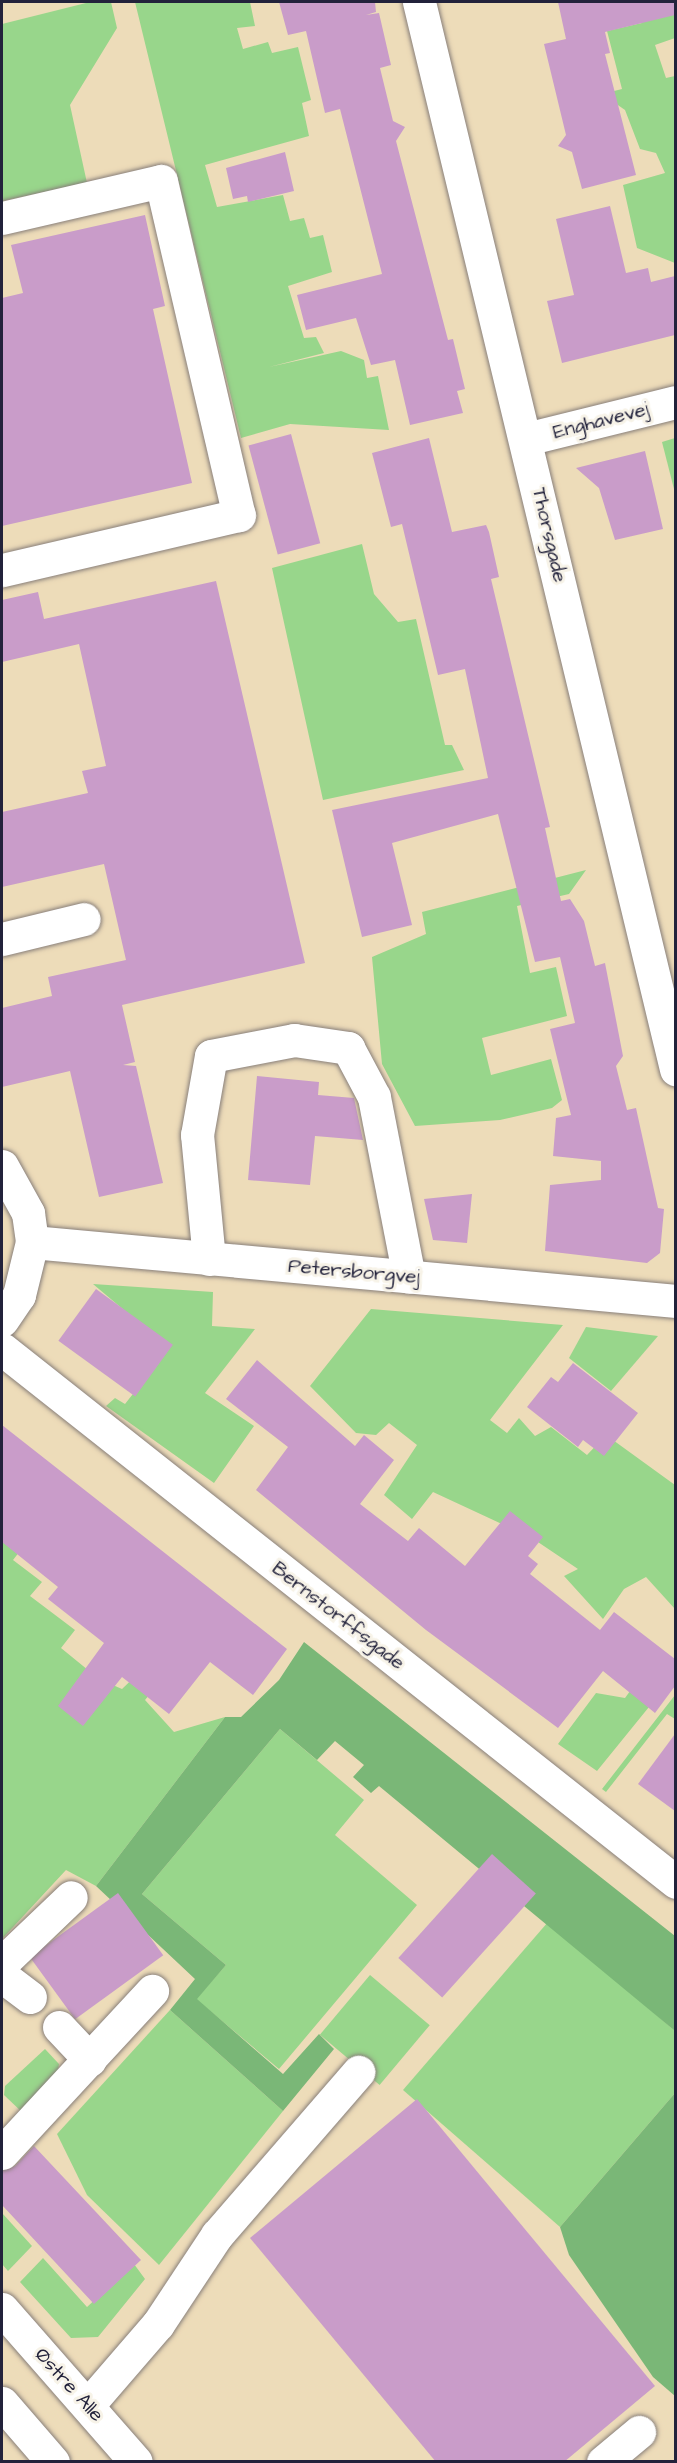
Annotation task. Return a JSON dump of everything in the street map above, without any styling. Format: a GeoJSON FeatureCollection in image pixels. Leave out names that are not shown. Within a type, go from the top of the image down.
{"type":"FeatureCollection","features":[{"type":"Feature","properties":{"kind":"street","name":"Thorsgade"},"geometry":{"type":"LineString","coordinates":[[419,2],[526,439],[675,1069]]}},
{"type":"Feature","properties":{"kind":"street"},"geometry":{"type":"LineString","coordinates":[[2,218],[162,181],[239,515],[2,570]]}},
{"type":"Feature","properties":{"kind":"street","name":"Enghavevej"},"geometry":{"type":"LineString","coordinates":[[526,439],[675,402]]}},
{"type":"Feature","properties":{"kind":"street"},"geometry":{"type":"LineString","coordinates":[[2,939],[84,920]]}},
{"type":"Feature","properties":{"kind":"street"},"geometry":{"type":"LineString","coordinates":[[209,1258],[197,1135],[211,1056],[294,1040],[348,1048],[374,1097],[409,1277]]}},
{"type":"Feature","properties":{"kind":"street"},"geometry":{"type":"LineString","coordinates":[[2,1166],[28,1213],[32,1242],[20,1295],[2,1320]]}},
{"type":"Feature","properties":{"kind":"street","name":"Petersborgvej"},"geometry":{"type":"LineString","coordinates":[[32,1242],[675,1301]]}},
{"type":"Feature","properties":{"kind":"street","name":"Bernstorffsgade"},"geometry":{"type":"LineString","coordinates":[[2,1349],[675,1882]]}},
{"type":"Feature","properties":{"kind":"street"},"geometry":{"type":"LineString","coordinates":[[2,1963],[71,1897]]}},
{"type":"Feature","properties":{"kind":"street"},"geometry":{"type":"LineString","coordinates":[[2,1976],[30,1997]]}},
{"type":"Feature","properties":{"kind":"street"},"geometry":{"type":"LineString","coordinates":[[2,2153],[152,1990]]}},
{"type":"Feature","properties":{"kind":"street"},"geometry":{"type":"LineString","coordinates":[[59,2027],[90,2060]]}},
{"type":"Feature","properties":{"kind":"street"},"geometry":{"type":"LineString","coordinates":[[88,2405],[158,2324],[217,2235],[358,2072]]}},
{"type":"Feature","properties":{"kind":"street","name":"Østre Alle"},"geometry":{"type":"LineString","coordinates":[[2,2309],[136,2462]]}},
{"type":"Feature","properties":{"kind":"street"},"geometry":{"type":"LineString","coordinates":[[2,2403],[41,2457]]}},
{"type":"Feature","properties":{"kind":"street"},"geometry":{"type":"LineString","coordinates":[[603,2462],[639,2432]]}},
{"type":"Feature","properties":{"kind":"green space"},"geometry":{"type":"Polygon","coordinates":[[[90,2],[111,2],[117,28],[70,105],[87,183],[2,201],[2,24],[90,2]]]}},
{"type":"Feature","properties":{"kind":"green space"},"geometry":{"type":"Polygon","coordinates":[[[135,2],[250,2],[255,26],[237,28],[243,49],[268,42],[272,53],[298,47],[311,100],[302,103],[309,136],[205,165],[217,207],[283,195],[290,221],[304,218],[310,238],[323,235],[332,272],[288,286],[304,338],[316,337],[324,353],[269,367],[341,351],[364,360],[367,378],[378,376],[389,430],[290,424],[241,438],[135,2]]]}},
{"type":"Feature","properties":{"kind":"green space"},"geometry":{"type":"Polygon","coordinates":[[[637,2],[675,2],[675,38],[655,45],[666,78],[675,76],[675,263],[637,248],[623,185],[665,173],[656,153],[640,149],[625,110],[602,94],[622,89],[607,31],[642,23],[637,2]]]}},
{"type":"Feature","properties":{"kind":"green space"},"geometry":{"type":"Polygon","coordinates":[[[676,438],[675,493],[662,442],[676,438]]]}},
{"type":"Feature","properties":{"kind":"green space"},"geometry":{"type":"Polygon","coordinates":[[[362,544],[374,594],[398,622],[416,619],[445,745],[452,745],[464,770],[323,800],[272,568],[362,544]]]}},
{"type":"Feature","properties":{"kind":"green space"},"geometry":{"type":"Polygon","coordinates":[[[586,870],[569,894],[517,906],[530,973],[556,967],[567,1016],[482,1038],[491,1075],[551,1059],[562,1100],[552,1108],[500,1120],[415,1126],[382,1064],[372,957],[426,934],[422,912],[586,870]]]}},
{"type":"Feature","properties":{"kind":"green space"},"geometry":{"type":"Polygon","coordinates":[[[93,1284],[213,1292],[212,1326],[255,1329],[205,1393],[254,1426],[214,1483],[106,1406],[115,1398],[125,1404],[169,1348],[93,1284]]]}},
{"type":"Feature","properties":{"kind":"green space"},"geometry":{"type":"Polygon","coordinates":[[[371,1309],[563,1325],[490,1420],[507,1433],[519,1418],[535,1436],[551,1427],[587,1455],[606,1435],[675,1485],[675,1609],[646,1577],[624,1589],[603,1619],[564,1576],[578,1569],[532,1538],[433,1492],[412,1519],[384,1495],[417,1445],[389,1423],[376,1435],[356,1433],[310,1386],[371,1309]]]}},
{"type":"Feature","properties":{"kind":"green space"},"geometry":{"type":"Polygon","coordinates":[[[586,1327],[658,1336],[611,1391],[569,1358],[586,1327]]]}},
{"type":"Feature","properties":{"kind":"green space"},"geometry":{"type":"Polygon","coordinates":[[[8,1527],[27,1542],[13,1560],[42,1582],[30,1596],[75,1630],[61,1648],[99,1679],[122,1689],[147,1665],[169,1671],[145,1700],[174,1732],[225,1717],[96,1886],[66,1870],[2,1939],[2,1536],[8,1527]]]}},
{"type":"Feature","properties":{"kind":"green space"},"geometry":{"type":"Polygon","coordinates":[[[304,1642],[675,1936],[675,2031],[379,1786],[371,1793],[353,1777],[364,1765],[335,1741],[317,1760],[280,1729],[142,1894],[226,1965],[197,1999],[283,2074],[319,2034],[334,2049],[283,2111],[170,2010],[195,1979],[96,1886],[225,1717],[241,1717],[279,1680],[304,1642]]]}},
{"type":"Feature","properties":{"kind":"green space"},"geometry":{"type":"Polygon","coordinates":[[[633,1687],[653,1702],[597,1771],[558,1744],[596,1693],[625,1698],[633,1687]]]}},
{"type":"Feature","properties":{"kind":"green space"},"geometry":{"type":"Polygon","coordinates":[[[675,1695],[675,1719],[667,1714],[606,1792],[602,1789],[675,1695]]]}},
{"type":"Feature","properties":{"kind":"green space"},"geometry":{"type":"Polygon","coordinates":[[[280,1729],[364,1800],[335,1835],[417,1905],[279,2069],[196,1999],[226,1965],[142,1894],[280,1729]]]}},
{"type":"Feature","properties":{"kind":"green space"},"geometry":{"type":"Polygon","coordinates":[[[548,1922],[675,2031],[675,2093],[560,2227],[403,2090],[548,1922]]]}},
{"type":"Feature","properties":{"kind":"green space"},"geometry":{"type":"Polygon","coordinates":[[[370,1975],[430,2025],[380,2085],[320,2035],[370,1975]]]}},
{"type":"Feature","properties":{"kind":"green space"},"geometry":{"type":"Polygon","coordinates":[[[170,2010],[283,2111],[159,2265],[87,2195],[57,2134],[170,2010]]]}},
{"type":"Feature","properties":{"kind":"green space"},"geometry":{"type":"Polygon","coordinates":[[[45,2049],[59,2064],[56,2082],[25,2115],[4,2095],[5,2086],[45,2049]]]}},
{"type":"Feature","properties":{"kind":"green space"},"geometry":{"type":"Polygon","coordinates":[[[675,2093],[675,2396],[653,2377],[569,2255],[560,2227],[675,2093]]]}},
{"type":"Feature","properties":{"kind":"green space"},"geometry":{"type":"Polygon","coordinates":[[[2,2213],[32,2246],[8,2271],[2,2264],[2,2213]]]}},
{"type":"Feature","properties":{"kind":"green space"},"geometry":{"type":"Polygon","coordinates":[[[43,2258],[87,2307],[134,2264],[145,2279],[98,2337],[71,2338],[20,2282],[43,2258]]]}},
{"type":"Feature","properties":{"kind":"building"},"geometry":{"type":"Polygon","coordinates":[[[279,2],[375,2],[376,12],[366,15],[379,13],[391,65],[380,68],[393,121],[405,127],[396,141],[448,340],[453,339],[465,389],[457,391],[463,413],[410,425],[395,360],[371,365],[356,318],[306,330],[297,295],[382,274],[340,109],[325,113],[306,31],[288,35],[279,2]]]}},
{"type":"Feature","properties":{"kind":"building"},"geometry":{"type":"Polygon","coordinates":[[[558,2],[675,2],[675,15],[605,32],[610,53],[605,54],[636,175],[582,189],[572,152],[558,146],[566,135],[544,44],[566,39],[558,2]]]}},
{"type":"Feature","properties":{"kind":"building"},"geometry":{"type":"Polygon","coordinates":[[[285,152],[294,191],[248,202],[247,196],[233,199],[226,168],[285,152]]]}},
{"type":"Feature","properties":{"kind":"building"},"geometry":{"type":"Polygon","coordinates":[[[610,206],[626,273],[648,268],[651,282],[675,276],[675,335],[562,363],[547,301],[574,295],[556,219],[610,206]]]}},
{"type":"Feature","properties":{"kind":"building"},"geometry":{"type":"Polygon","coordinates":[[[145,215],[165,306],[153,309],[192,483],[2,526],[2,298],[23,293],[11,245],[145,215]]]}},
{"type":"Feature","properties":{"kind":"building"},"geometry":{"type":"Polygon","coordinates":[[[291,434],[320,543],[278,555],[248,445],[291,434]]]}},
{"type":"Feature","properties":{"kind":"building"},"geometry":{"type":"Polygon","coordinates":[[[429,438],[452,532],[486,525],[489,532],[499,577],[491,579],[550,827],[545,828],[561,901],[570,899],[584,921],[595,966],[605,963],[623,1056],[616,1066],[627,1110],[636,1108],[658,1208],[664,1209],[660,1253],[647,1263],[545,1251],[550,1185],[601,1180],[601,1161],[553,1156],[556,1118],[571,1115],[550,1029],[575,1023],[560,957],[535,962],[498,814],[392,843],[412,925],[362,937],[332,810],[488,778],[465,669],[438,675],[402,524],[391,527],[372,453],[429,438]]]}},
{"type":"Feature","properties":{"kind":"building"},"geometry":{"type":"Polygon","coordinates":[[[645,451],[663,529],[615,540],[599,488],[576,468],[645,451]]]}},
{"type":"Feature","properties":{"kind":"building"},"geometry":{"type":"Polygon","coordinates":[[[216,581],[305,963],[122,1005],[135,1062],[123,1065],[136,1066],[163,1183],[99,1197],[70,1071],[2,1087],[2,1008],[52,996],[48,977],[126,960],[104,864],[2,887],[2,812],[88,793],[82,771],[106,766],[79,644],[2,662],[2,600],[38,592],[44,619],[216,581]]]}},
{"type":"Feature","properties":{"kind":"building"},"geometry":{"type":"Polygon","coordinates":[[[257,1076],[319,1082],[318,1095],[354,1098],[363,1140],[315,1136],[310,1185],[248,1180],[257,1076]]]}},
{"type":"Feature","properties":{"kind":"building"},"geometry":{"type":"Polygon","coordinates":[[[472,1194],[467,1243],[433,1240],[424,1199],[472,1194]]]}},
{"type":"Feature","properties":{"kind":"building"},"geometry":{"type":"Polygon","coordinates":[[[96,1289],[173,1345],[135,1397],[58,1341],[96,1289]]]}},
{"type":"Feature","properties":{"kind":"building"},"geometry":{"type":"Polygon","coordinates":[[[257,1360],[355,1446],[364,1435],[394,1460],[360,1504],[408,1541],[419,1528],[465,1566],[510,1511],[543,1537],[528,1556],[538,1564],[530,1574],[600,1630],[614,1612],[675,1659],[675,1686],[655,1713],[603,1671],[558,1728],[426,1630],[256,1490],[288,1447],[226,1399],[257,1360]]]}},
{"type":"Feature","properties":{"kind":"building"},"geometry":{"type":"Polygon","coordinates":[[[573,1363],[638,1413],[604,1456],[583,1440],[578,1447],[527,1407],[551,1377],[558,1382],[573,1363]]]}},
{"type":"Feature","properties":{"kind":"building"},"geometry":{"type":"Polygon","coordinates":[[[2,1425],[287,1649],[253,1695],[210,1662],[169,1714],[122,1677],[83,1726],[58,1706],[104,1643],[48,1599],[58,1587],[2,1542],[2,1425]]]}},
{"type":"Feature","properties":{"kind":"building"},"geometry":{"type":"Polygon","coordinates":[[[675,1734],[675,1811],[638,1784],[675,1734]]]}},
{"type":"Feature","properties":{"kind":"building"},"geometry":{"type":"Polygon","coordinates":[[[492,1854],[536,1893],[442,1998],[398,1958],[492,1854]]]}},
{"type":"Feature","properties":{"kind":"building"},"geometry":{"type":"Polygon","coordinates":[[[118,1893],[163,1955],[75,2019],[30,1957],[118,1893]]]}},
{"type":"Feature","properties":{"kind":"building"},"geometry":{"type":"Polygon","coordinates":[[[417,2099],[655,2386],[564,2462],[436,2462],[250,2238],[417,2099]]]}},
{"type":"Feature","properties":{"kind":"building"},"geometry":{"type":"Polygon","coordinates":[[[34,2146],[141,2260],[94,2304],[2,2205],[2,2171],[15,2166],[34,2146]]]}}]}
